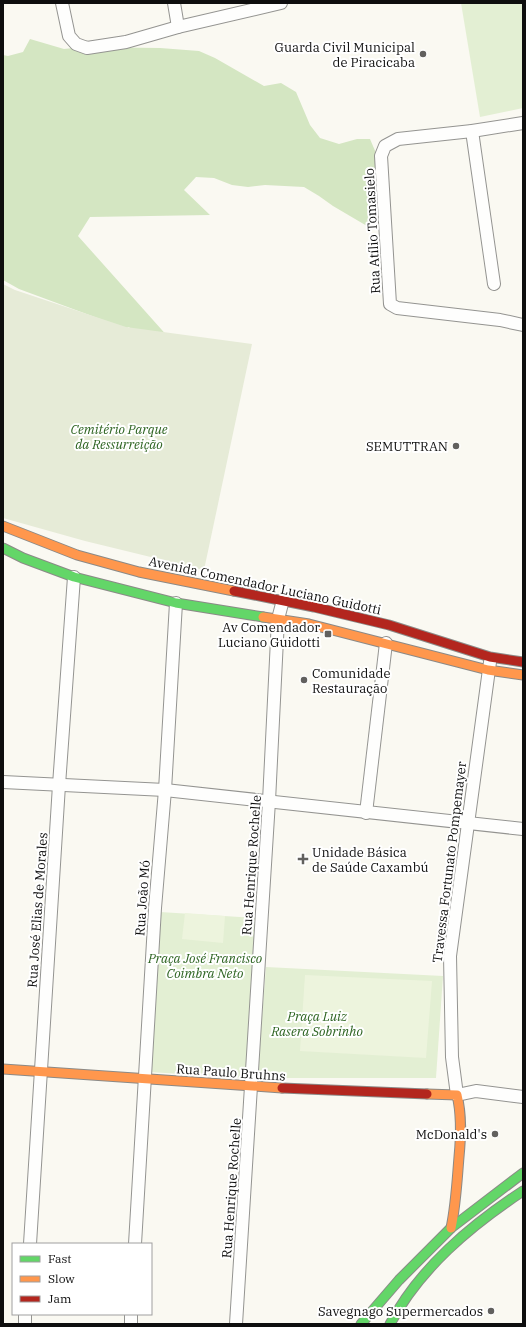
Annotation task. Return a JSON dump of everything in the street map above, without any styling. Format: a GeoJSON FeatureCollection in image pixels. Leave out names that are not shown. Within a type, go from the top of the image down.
{"type":"FeatureCollection","features":[{"type":"Feature","properties":{"kind":"main road","name":"Avenida Comendador Luciano Guidotti"},"geometry":{"type":"LineString","coordinates":[[3,526],[77,555],[139,572],[283,600],[388,625],[490,657],[523,662]]}},
{"type":"Feature","properties":{"kind":"main road"},"geometry":{"type":"LineString","coordinates":[[3,548],[23,558],[74,577],[176,603],[309,624],[488,670],[523,675]]}},
{"type":"Feature","properties":{"kind":"main road","name":"Rua Paulo Bruhns"},"geometry":{"type":"LineString","coordinates":[[3,1069],[145,1078],[251,1087],[457,1095]]}},
{"type":"Feature","properties":{"kind":"main road"},"geometry":{"type":"LineString","coordinates":[[451,1228],[455,1206],[461,1125],[457,1095]]}},
{"type":"Feature","properties":{"kind":"main road"},"geometry":{"type":"LineString","coordinates":[[361,1324],[399,1280],[451,1228],[523,1173]]}},
{"type":"Feature","properties":{"kind":"main road"},"geometry":{"type":"LineString","coordinates":[[390,1324],[394,1314],[410,1291],[427,1271],[461,1238],[507,1201],[523,1191]]}},
{"type":"Feature","properties":{"kind":"street"},"geometry":{"type":"LineString","coordinates":[[62,3],[69,36],[76,44],[87,48],[126,42],[178,27],[281,3]]}},
{"type":"Feature","properties":{"kind":"street"},"geometry":{"type":"LineString","coordinates":[[174,3],[178,27]]}},
{"type":"Feature","properties":{"kind":"street"},"geometry":{"type":"LineString","coordinates":[[494,284],[472,131],[523,123]]}},
{"type":"Feature","properties":{"kind":"street","name":"Rua Atílio Tomasielo"},"geometry":{"type":"LineString","coordinates":[[472,131],[398,139],[385,146],[381,156],[390,304],[397,308],[500,320],[523,325]]}},
{"type":"Feature","properties":{"kind":"street","name":"Rua José Elias de Morales"},"geometry":{"type":"LineString","coordinates":[[30,1243],[40,1072],[74,577]]}},
{"type":"Feature","properties":{"kind":"street","name":"Rua Henrique Rochelle"},"geometry":{"type":"LineString","coordinates":[[236,1324],[269,801],[278,619],[283,600]]}},
{"type":"Feature","properties":{"kind":"street","name":"Rua João Mó"},"geometry":{"type":"LineString","coordinates":[[135,1243],[155,908],[165,790],[176,603]]}},
{"type":"Feature","properties":{"kind":"street"},"geometry":{"type":"LineString","coordinates":[[366,813],[386,643]]}},
{"type":"Feature","properties":{"kind":"street","name":"Travessa Fortunato Pompemayer"},"geometry":{"type":"LineString","coordinates":[[457,1095],[451,1053],[450,956],[490,657]]}},
{"type":"Feature","properties":{"kind":"street"},"geometry":{"type":"LineString","coordinates":[[3,782],[165,790],[523,829]]}},
{"type":"Feature","properties":{"kind":"street"},"geometry":{"type":"LineString","coordinates":[[457,1095],[476,1091],[523,1097]]}},
{"type":"Feature","properties":{"kind":"green space"},"geometry":{"type":"Polygon","coordinates":[[[461,3],[523,3],[523,108],[480,117],[461,3]]]}},
{"type":"Feature","properties":{"kind":"green space"},"geometry":{"type":"Polygon","coordinates":[[[30,39],[64,49],[83,47],[160,48],[199,51],[215,58],[264,86],[281,83],[296,92],[310,125],[320,138],[339,144],[357,139],[370,139],[376,153],[380,190],[377,209],[367,226],[304,187],[265,185],[248,187],[232,185],[214,178],[196,177],[184,190],[210,215],[90,217],[78,236],[178,348],[128,327],[127,329],[19,289],[3,280],[3,55],[8,56],[23,52],[30,39]]]}},
{"type":"Feature","properties":{"kind":"green space","name":"Cemitério Parque da Ressurreição"},"geometry":{"type":"Polygon","coordinates":[[[3,284],[15,290],[126,327],[252,344],[204,570],[85,541],[3,518],[3,284]]]}},
{"type":"Feature","properties":{"kind":"green space","name":"Praça José Francisco Coimbra Neto"},"geometry":{"type":"Polygon","coordinates":[[[160,912],[257,918],[246,1078],[149,1072],[160,912]]]}},
{"type":"Feature","properties":{"kind":"green space"},"geometry":{"type":"Polygon","coordinates":[[[185,913],[225,916],[223,943],[182,939],[185,913]]]}},
{"type":"Feature","properties":{"kind":"green space","name":"Praça Luiz Rasera Sobrinho"},"geometry":{"type":"Polygon","coordinates":[[[266,967],[443,976],[436,1078],[257,1078],[266,967]]]}},
{"type":"Feature","properties":{"kind":"green space"},"geometry":{"type":"Polygon","coordinates":[[[305,975],[432,981],[426,1058],[300,1051],[305,975]]]}},
{"type":"Feature","properties":{"kind":"traffic: fast"},"geometry":{"type":"LineString","coordinates":[[3,548],[23,558],[74,577],[176,603],[263,617]]}},
{"type":"Feature","properties":{"kind":"traffic: fast"},"geometry":{"type":"LineString","coordinates":[[361,1324],[399,1280],[451,1228],[523,1173]]}},
{"type":"Feature","properties":{"kind":"traffic: fast"},"geometry":{"type":"LineString","coordinates":[[390,1324],[402,1304],[431,1267],[484,1219],[523,1191]]}},
{"type":"Feature","properties":{"kind":"traffic: slow"},"geometry":{"type":"LineString","coordinates":[[3,526],[77,555],[139,572],[234,591]]}},
{"type":"Feature","properties":{"kind":"traffic: slow"},"geometry":{"type":"LineString","coordinates":[[263,617],[309,624],[488,670],[523,675]]}},
{"type":"Feature","properties":{"kind":"traffic: slow"},"geometry":{"type":"LineString","coordinates":[[3,1069],[282,1088]]}},
{"type":"Feature","properties":{"kind":"traffic: slow"},"geometry":{"type":"LineString","coordinates":[[427,1094],[457,1095],[459,1103],[461,1126],[455,1201],[451,1228]]}},
{"type":"Feature","properties":{"kind":"traffic: jam"},"geometry":{"type":"LineString","coordinates":[[234,591],[314,607],[389,625],[490,657],[523,662]]}},
{"type":"Feature","properties":{"kind":"traffic: jam"},"geometry":{"type":"LineString","coordinates":[[282,1088],[427,1094]]}},
{"type":"Feature","properties":{"kind":"place","name":"Guarda Civil Municipal de Piracicaba"},"geometry":{"type":"Point","coordinates":[423,54]}},
{"type":"Feature","properties":{"kind":"place","name":"SEMUTTRAN"},"geometry":{"type":"Point","coordinates":[456,446]}},
{"type":"Feature","properties":{"kind":"place","name":"Av Comendador Luciano Guidotti"},"geometry":{"type":"Point","coordinates":[328,634]}},
{"type":"Feature","properties":{"kind":"place","name":"Comunidade Restauração"},"geometry":{"type":"Point","coordinates":[304,680]}},
{"type":"Feature","properties":{"kind":"place","name":"Unidade Básica de Saúde Caxambú"},"geometry":{"type":"Point","coordinates":[303,859]}},
{"type":"Feature","properties":{"kind":"place","name":"McDonald's"},"geometry":{"type":"Point","coordinates":[495,1134]}},
{"type":"Feature","properties":{"kind":"place","name":"Savegnago Supermercados"},"geometry":{"type":"Point","coordinates":[491,1311]}}]}
